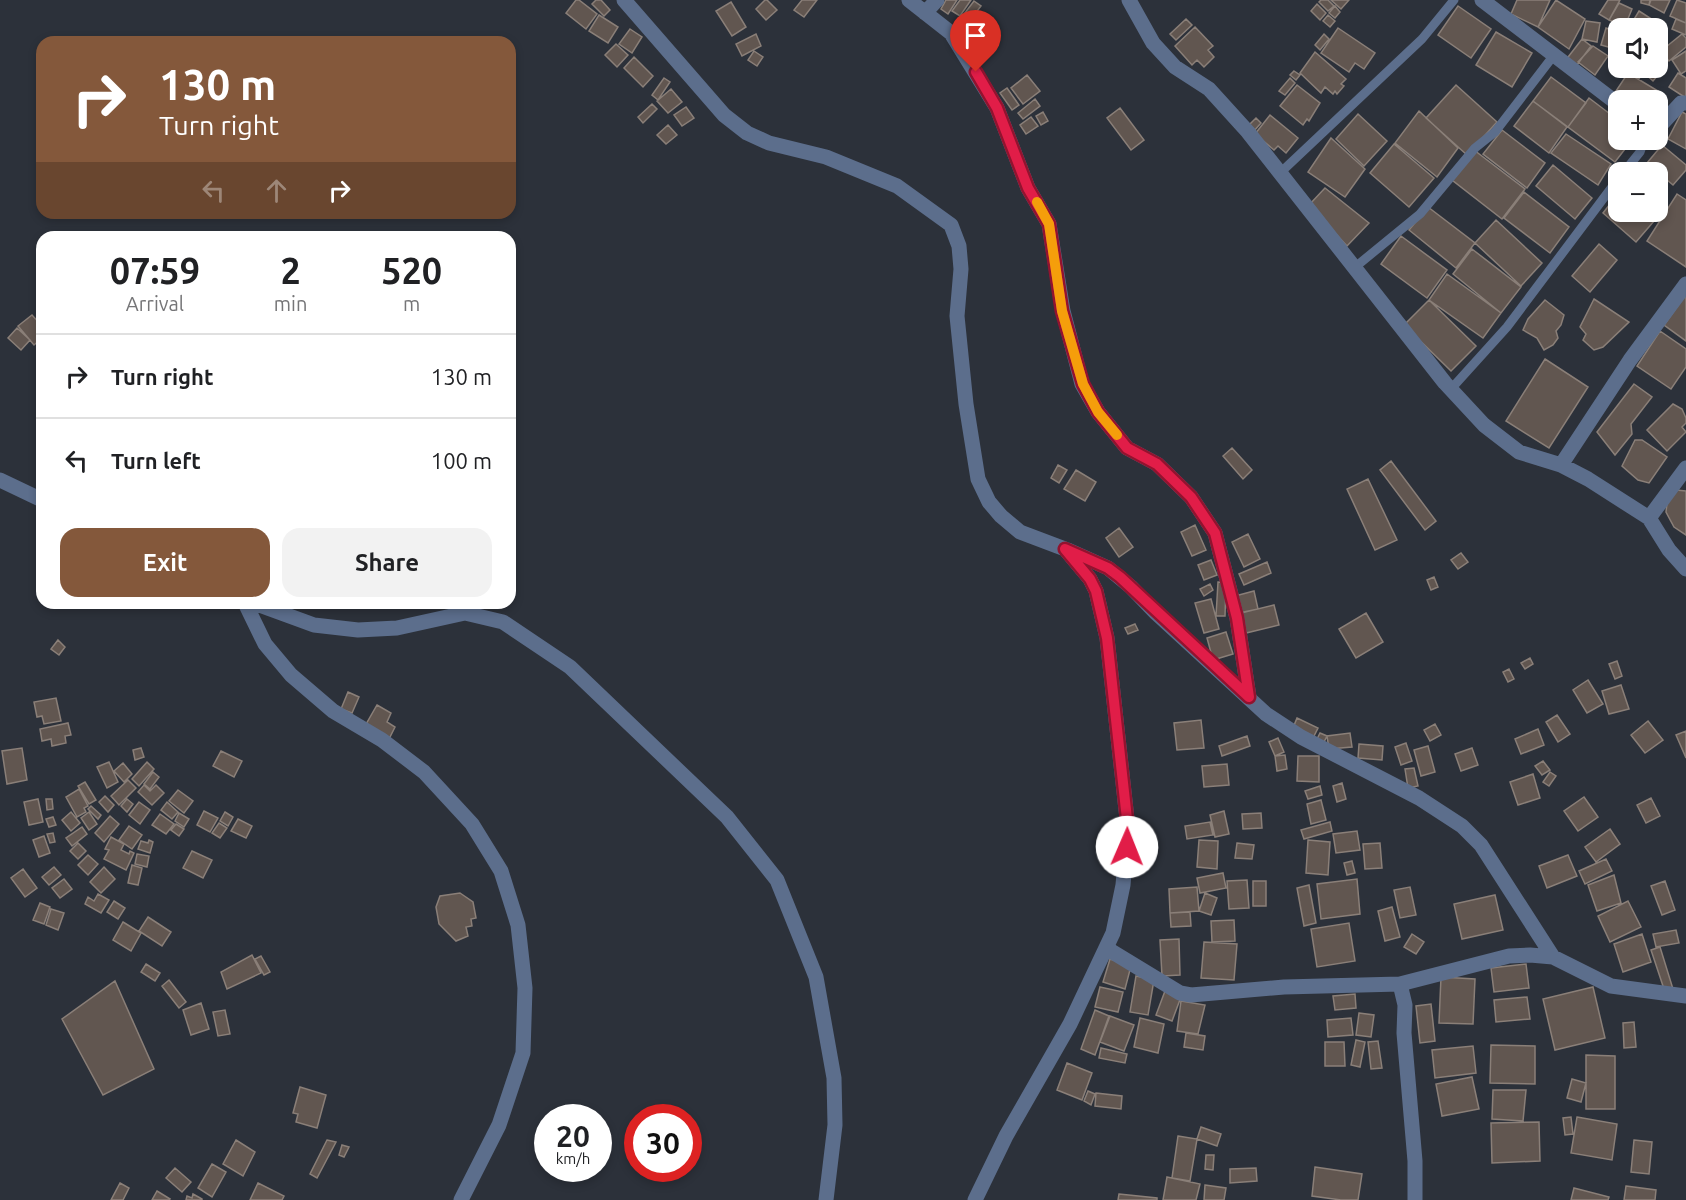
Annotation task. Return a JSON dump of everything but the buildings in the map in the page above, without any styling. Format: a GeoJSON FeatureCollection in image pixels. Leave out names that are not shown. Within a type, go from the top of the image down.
{"type":"FeatureCollection","features":[{"type":"Feature","properties":{"kind":"street"},"geometry":{"type":"LineString","coordinates":[[624,0],[724,115],[747,133],[769,143],[826,157],[897,186],[951,225],[959,246],[961,269],[957,316],[966,404],[978,479],[989,502],[1020,532],[1065,549],[1108,568],[1116,574],[1266,714],[1301,737],[1419,798],[1462,826],[1481,845],[1553,957]]}},
{"type":"Feature","properties":{"kind":"street"},"geometry":{"type":"LineString","coordinates":[[909,0],[951,33],[997,108],[1028,188],[1049,224],[1062,311],[1083,384],[1098,412],[1127,448],[1157,464],[1191,497],[1215,533],[1237,618],[1249,697]]}},
{"type":"Feature","properties":{"kind":"street"},"geometry":{"type":"LineString","coordinates":[[925,13],[937,0]]}},
{"type":"Feature","properties":{"kind":"street"},"geometry":{"type":"LineString","coordinates":[[1129,0],[1153,43],[1175,67],[1209,89],[1248,132],[1451,389],[1484,425],[1519,452],[1561,465],[1588,479],[1649,518],[1669,550],[1686,569]]}},
{"type":"Feature","properties":{"kind":"street"},"geometry":{"type":"LineString","coordinates":[[1482,0],[1608,96]]}},
{"type":"Feature","properties":{"kind":"street"},"geometry":{"type":"LineString","coordinates":[[1668,117],[1681,103],[1686,103]]}},
{"type":"Feature","properties":{"kind":"street"},"geometry":{"type":"LineString","coordinates":[[1561,465],[1630,360],[1686,285]]}},
{"type":"Feature","properties":{"kind":"street"},"geometry":{"type":"LineString","coordinates":[[1649,518],[1686,468]]}},
{"type":"Feature","properties":{"kind":"street"},"geometry":{"type":"LineString","coordinates":[[0,480],[36,497]]}},
{"type":"Feature","properties":{"kind":"street"},"geometry":{"type":"LineString","coordinates":[[975,1200],[1006,1136],[1070,1024],[1113,933],[1124,874],[1128,828],[1107,638],[1096,591],[1090,579],[1065,549]]}},
{"type":"Feature","properties":{"kind":"street"},"geometry":{"type":"LineString","coordinates":[[248,609],[265,644],[291,675],[333,711],[382,740],[424,772],[472,824],[501,871],[518,925],[525,988],[524,1053],[499,1125],[461,1200]]}},
{"type":"Feature","properties":{"kind":"street"},"geometry":{"type":"LineString","coordinates":[[270,609],[314,625],[358,630],[397,628],[465,613],[504,622],[570,667],[727,817],[777,880],[816,977],[834,1078],[835,1125],[826,1200]]}},
{"type":"Feature","properties":{"kind":"street"},"geometry":{"type":"LineString","coordinates":[[1106,948],[1180,993],[1191,995],[1284,987],[1400,984],[1509,956],[1553,957],[1611,986],[1686,996]]}},
{"type":"Feature","properties":{"kind":"street"},"geometry":{"type":"LineString","coordinates":[[1400,984],[1405,1005],[1404,1033],[1415,1161],[1415,1200]]}},
{"type":"Feature","properties":{"kind":"lane"},"geometry":{"type":"LineString","coordinates":[[1280,173],[1422,39],[1454,0]]}},
{"type":"Feature","properties":{"kind":"lane"},"geometry":{"type":"LineString","coordinates":[[1354,268],[1420,214],[1475,148],[1495,132],[1554,56]]}},
{"type":"Feature","properties":{"kind":"lane"},"geometry":{"type":"LineString","coordinates":[[1451,389],[1507,327],[1608,192]]}},
{"type":"Feature","properties":{"kind":"slow traffic"},"geometry":{"type":"LineString","coordinates":[[1037,202],[1049,224],[1062,311],[1083,384],[1098,412],[1117,435]]}},
{"type":"Feature","properties":{"kind":"route"},"geometry":{"type":"LineString","coordinates":[[976,72],[997,108],[1028,188],[1049,224],[1062,311],[1083,384],[1098,412],[1127,448],[1157,464],[1191,497],[1215,533],[1237,618],[1249,697],[1188,643],[1120,577],[1108,568],[1065,549],[1090,579],[1096,591],[1107,638],[1128,828],[1127,847]]}}]}
